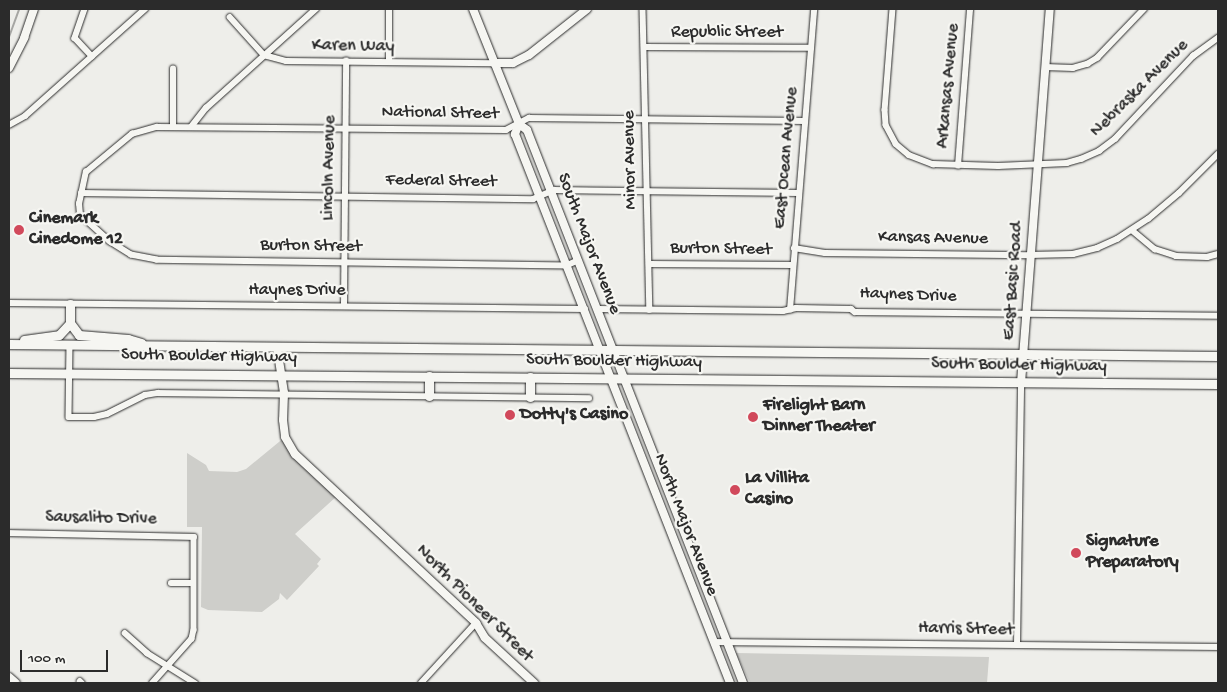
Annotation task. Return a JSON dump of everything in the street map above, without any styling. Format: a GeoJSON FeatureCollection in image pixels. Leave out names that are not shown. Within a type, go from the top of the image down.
{"type":"FeatureCollection","features":[{"type":"Feature","properties":{"kind":"main road"},"geometry":{"type":"LineString","coordinates":[[70,304],[70,323],[79,335],[128,339],[148,346]]}},
{"type":"Feature","properties":{"kind":"main road"},"geometry":{"type":"LineString","coordinates":[[9,343],[59,335],[70,323]]}},
{"type":"Feature","properties":{"kind":"main road","name":"South Boulder Highway"},"geometry":{"type":"LineString","coordinates":[[9,343],[612,351],[1218,356]]}},
{"type":"Feature","properties":{"kind":"main road","name":"South Boulder Highway"},"geometry":{"type":"LineString","coordinates":[[9,373],[69,372],[1218,384]]}},
{"type":"Feature","properties":{"kind":"main road"},"geometry":{"type":"LineString","coordinates":[[429,396],[430,376]]}},
{"type":"Feature","properties":{"kind":"main road"},"geometry":{"type":"LineString","coordinates":[[530,378],[530,397]]}},
{"type":"Feature","properties":{"kind":"street"},"geometry":{"type":"LineString","coordinates":[[9,68],[24,38],[34,9]]}},
{"type":"Feature","properties":{"kind":"street"},"geometry":{"type":"LineString","coordinates":[[85,9],[75,38],[92,56]]}},
{"type":"Feature","properties":{"kind":"street"},"geometry":{"type":"LineString","coordinates":[[9,125],[25,116],[145,9]]}},
{"type":"Feature","properties":{"kind":"street"},"geometry":{"type":"LineString","coordinates":[[191,127],[206,108],[316,9]]}},
{"type":"Feature","properties":{"kind":"street"},"geometry":{"type":"LineString","coordinates":[[389,9],[389,62]]}},
{"type":"Feature","properties":{"kind":"street","name":"South Major Avenue"},"geometry":{"type":"LineString","coordinates":[[473,9],[519,124],[527,130],[624,379]]}},
{"type":"Feature","properties":{"kind":"street"},"geometry":{"type":"LineString","coordinates":[[494,63],[513,63],[530,55],[586,9]]}},
{"type":"Feature","properties":{"kind":"street","name":"Minor Avenue"},"geometry":{"type":"LineString","coordinates":[[643,9],[650,310]]}},
{"type":"Feature","properties":{"kind":"street","name":"East Ocean Avenue"},"geometry":{"type":"LineString","coordinates":[[790,310],[814,9]]}},
{"type":"Feature","properties":{"kind":"street","name":"Nebraska Avenue"},"geometry":{"type":"LineString","coordinates":[[893,9],[885,110],[888,133],[896,144],[916,160],[933,164],[958,166],[1067,163],[1099,151],[1115,139],[1193,56],[1218,38]]}},
{"type":"Feature","properties":{"kind":"street","name":"Arkansas Avenue"},"geometry":{"type":"LineString","coordinates":[[958,166],[970,9]]}},
{"type":"Feature","properties":{"kind":"street","name":"East Basic Road"},"geometry":{"type":"LineString","coordinates":[[1017,645],[1023,355],[1050,9]]}},
{"type":"Feature","properties":{"kind":"street"},"geometry":{"type":"LineString","coordinates":[[1045,66],[1073,68],[1098,58],[1144,9]]}},
{"type":"Feature","properties":{"kind":"street"},"geometry":{"type":"LineString","coordinates":[[230,17],[264,55]]}},
{"type":"Feature","properties":{"kind":"street","name":"Republic Street"},"geometry":{"type":"LineString","coordinates":[[644,47],[810,48]]}},
{"type":"Feature","properties":{"kind":"street","name":"Karen Way"},"geometry":{"type":"LineString","coordinates":[[264,55],[286,61],[494,63]]}},
{"type":"Feature","properties":{"kind":"street","name":"Lincoln Avenue"},"geometry":{"type":"LineString","coordinates":[[344,306],[346,61]]}},
{"type":"Feature","properties":{"kind":"street"},"geometry":{"type":"LineString","coordinates":[[173,127],[174,68]]}},
{"type":"Feature","properties":{"kind":"street","name":"National Street"},"geometry":{"type":"LineString","coordinates":[[81,193],[86,172],[118,144],[132,134],[157,127],[506,130],[529,118],[805,121]]}},
{"type":"Feature","properties":{"kind":"street","name":"South Major Avenue"},"geometry":{"type":"LineString","coordinates":[[519,124],[515,134],[611,378]]}},
{"type":"Feature","properties":{"kind":"street","name":"Kansas Avenue"},"geometry":{"type":"LineString","coordinates":[[794,248],[825,253],[1030,256],[1065,255],[1098,248],[1132,230],[1180,194],[1218,154]]}},
{"type":"Feature","properties":{"kind":"street","name":"Federal Street"},"geometry":{"type":"LineString","coordinates":[[81,193],[533,199],[551,191],[799,193]]}},
{"type":"Feature","properties":{"kind":"street","name":"Burton Street"},"geometry":{"type":"LineString","coordinates":[[81,193],[78,204],[80,215],[110,242],[139,258],[157,260],[567,266],[578,261]]}},
{"type":"Feature","properties":{"kind":"street"},"geometry":{"type":"LineString","coordinates":[[1132,230],[1155,249],[1176,256],[1207,257],[1218,254]]}},
{"type":"Feature","properties":{"kind":"street","name":"Burton Street"},"geometry":{"type":"LineString","coordinates":[[648,264],[793,265]]}},
{"type":"Feature","properties":{"kind":"street","name":"Haynes Drive"},"geometry":{"type":"LineString","coordinates":[[9,303],[585,309]]}},
{"type":"Feature","properties":{"kind":"street","name":"Haynes Drive"},"geometry":{"type":"LineString","coordinates":[[598,309],[844,309],[855,312],[1218,316]]}},
{"type":"Feature","properties":{"kind":"street"},"geometry":{"type":"LineString","coordinates":[[70,345],[69,418],[107,414],[145,395],[158,393],[589,398]]}},
{"type":"Feature","properties":{"kind":"street","name":"North Pioneer Street"},"geometry":{"type":"LineString","coordinates":[[277,347],[284,393],[283,420],[286,437],[295,454],[476,623],[485,638],[534,683]]}},
{"type":"Feature","properties":{"kind":"street","name":"North Major Avenue"},"geometry":{"type":"LineString","coordinates":[[611,378],[730,683]]}},
{"type":"Feature","properties":{"kind":"street","name":"North Major Avenue"},"geometry":{"type":"LineString","coordinates":[[624,379],[743,683]]}},
{"type":"Feature","properties":{"kind":"street"},"geometry":{"type":"LineString","coordinates":[[668,524],[679,520]]}},
{"type":"Feature","properties":{"kind":"street","name":"Sausalito Drive"},"geometry":{"type":"LineString","coordinates":[[9,533],[194,536],[193,583]]}},
{"type":"Feature","properties":{"kind":"street"},"geometry":{"type":"LineString","coordinates":[[153,683],[192,639],[194,630],[193,583],[171,583]]}},
{"type":"Feature","properties":{"kind":"street"},"geometry":{"type":"LineString","coordinates":[[694,590],[705,586]]}},
{"type":"Feature","properties":{"kind":"street"},"geometry":{"type":"LineString","coordinates":[[421,683],[476,623]]}},
{"type":"Feature","properties":{"kind":"street"},"geometry":{"type":"LineString","coordinates":[[125,632],[147,653],[195,683]]}},
{"type":"Feature","properties":{"kind":"street","name":"Harris Street"},"geometry":{"type":"LineString","coordinates":[[714,642],[1218,647]]}},
{"type":"Feature","properties":{"kind":"street"},"geometry":{"type":"LineString","coordinates":[[9,677],[16,683]]}},
{"type":"Feature","properties":{"kind":"shaded area"},"geometry":{"type":"Polygon","coordinates":[[[285,437],[295,454],[337,496],[295,534],[321,559],[317,564],[319,566],[287,600],[280,593],[279,599],[262,612],[208,610],[201,607],[202,527],[187,527],[187,453],[206,465],[209,471],[237,472],[246,469],[285,437]]]}},
{"type":"Feature","properties":{"kind":"shaded area"},"geometry":{"type":"Polygon","coordinates":[[[736,653],[989,657],[987,683],[750,683],[736,653]]]}},
{"type":"Feature","properties":{"kind":"waterway"},"geometry":{"type":"LineString","coordinates":[[9,37],[19,9]]}},
{"type":"Feature","properties":{"kind":"place","name":"Cinemark Cinedome 12"},"geometry":{"type":"Point","coordinates":[19,230]}},
{"type":"Feature","properties":{"kind":"place","name":"Dotty's Casino"},"geometry":{"type":"Point","coordinates":[510,415]}},
{"type":"Feature","properties":{"kind":"place","name":"Firelight Barn Dinner Theater"},"geometry":{"type":"Point","coordinates":[753,417]}},
{"type":"Feature","properties":{"kind":"place","name":"La Villita Casino"},"geometry":{"type":"Point","coordinates":[735,490]}},
{"type":"Feature","properties":{"kind":"place","name":"Signature Preparatory"},"geometry":{"type":"Point","coordinates":[1076,553]}}]}
